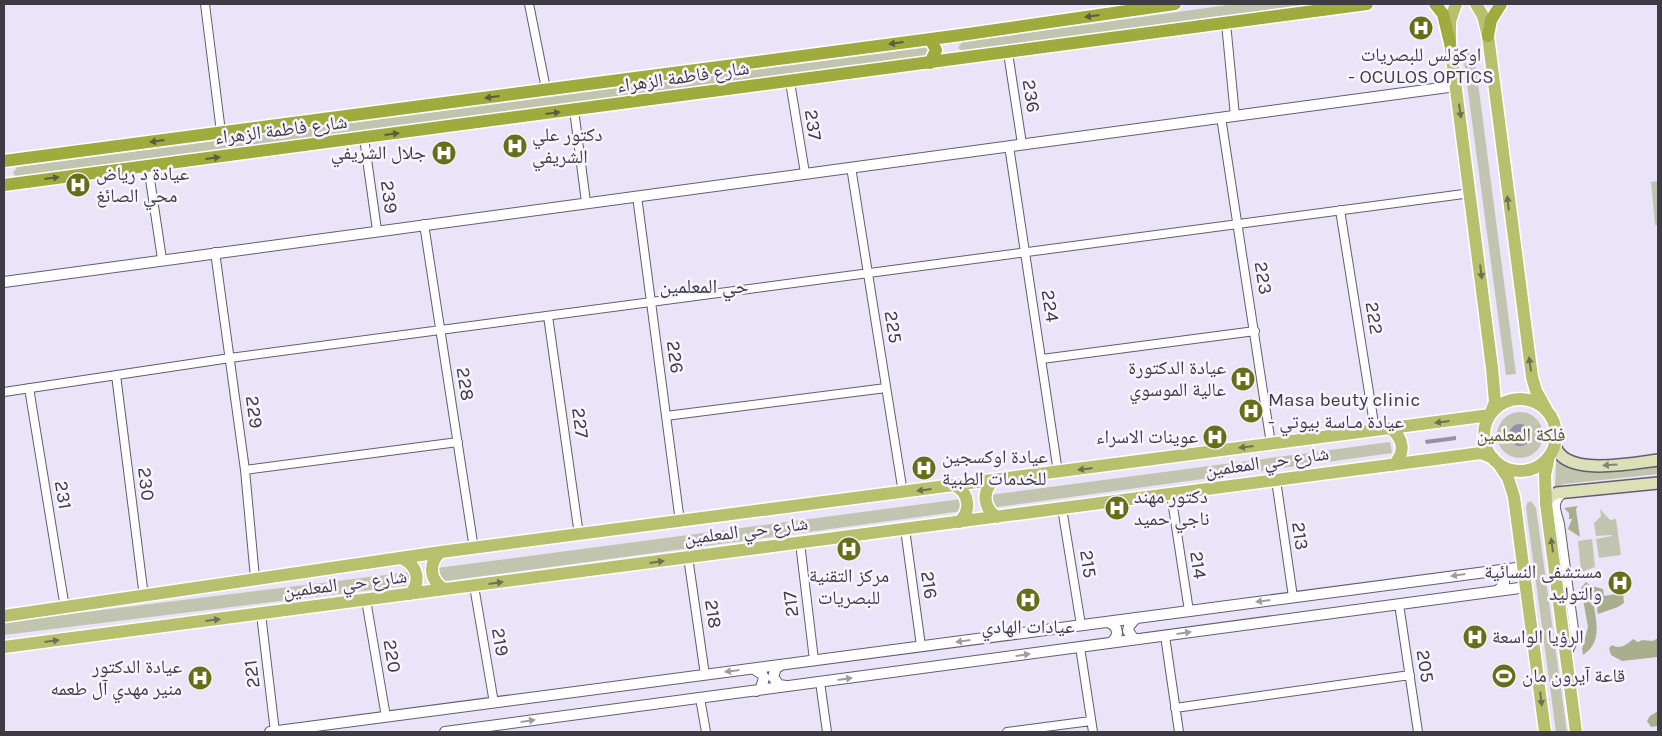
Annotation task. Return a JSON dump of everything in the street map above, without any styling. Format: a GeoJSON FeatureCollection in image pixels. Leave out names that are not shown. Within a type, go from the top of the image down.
{"type":"FeatureCollection","features":[{"type":"Feature","properties":{"kind":"highway","name":"شارع فاطمة الزهراء"},"geometry":{"type":"LineString","coordinates":[[7,161],[1174,4]]}},
{"type":"Feature","properties":{"kind":"highway","name":"شارع فاطمة الزهراء"},"geometry":{"type":"LineString","coordinates":[[8,184],[964,59],[1367,4]]}},
{"type":"Feature","properties":{"kind":"highway"},"geometry":{"type":"LineString","coordinates":[[1435,4],[1441,9],[1445,19],[1450,43]]}},
{"type":"Feature","properties":{"kind":"highway"},"geometry":{"type":"LineString","coordinates":[[1488,36],[1491,20],[1501,4]]}},
{"type":"Feature","properties":{"kind":"highway"},"geometry":{"type":"LineString","coordinates":[[961,34],[957,47],[964,59]]}},
{"type":"Feature","properties":{"kind":"highway"},"geometry":{"type":"LineString","coordinates":[[930,38],[936,50],[930,63]]}},
{"type":"Feature","properties":{"kind":"highway"},"geometry":{"type":"LineString","coordinates":[[7,161],[8,184]]}},
{"type":"Feature","properties":{"kind":"main road"},"geometry":{"type":"LineString","coordinates":[[1471,4],[1479,9],[1488,36],[1531,370],[1536,391],[1556,428],[1545,475],[1546,504],[1576,732]]}},
{"type":"Feature","properties":{"kind":"main road"},"geometry":{"type":"LineString","coordinates":[[1457,6],[1449,26],[1450,43],[1471,193],[1492,368],[1494,402],[1485,428],[1485,441],[1495,461],[1508,478],[1513,493],[1546,732]]}},
{"type":"Feature","properties":{"kind":"main road"},"geometry":{"type":"LineString","coordinates":[[1490,415],[1502,404],[1519,399],[1531,400],[1546,409]]}},
{"type":"Feature","properties":{"kind":"main road","name":"شارع حي المعلمين"},"geometry":{"type":"LineString","coordinates":[[4,616],[441,552],[1490,415]]}},
{"type":"Feature","properties":{"kind":"main road"},"geometry":{"type":"LineString","coordinates":[[1390,428],[1398,435],[1402,448],[1400,458],[1393,465]]}},
{"type":"Feature","properties":{"kind":"main road"},"geometry":{"type":"LineString","coordinates":[[1552,451],[1582,465],[1602,466],[1658,460]]}},
{"type":"Feature","properties":{"kind":"main road"},"geometry":{"type":"LineString","coordinates":[[1495,461],[1514,470],[1525,470],[1536,467],[1552,451]]}},
{"type":"Feature","properties":{"kind":"main road","name":"شارع حي المعلمين"},"geometry":{"type":"LineString","coordinates":[[4,647],[1481,453],[1495,461]]}},
{"type":"Feature","properties":{"kind":"main road"},"geometry":{"type":"LineString","coordinates":[[994,481],[988,487],[986,500],[988,508],[997,517]]}},
{"type":"Feature","properties":{"kind":"main road"},"geometry":{"type":"LineString","coordinates":[[1546,504],[1552,495],[1564,492],[1658,483]]}},
{"type":"Feature","properties":{"kind":"main road"},"geometry":{"type":"LineString","coordinates":[[956,486],[964,492],[968,506],[965,515],[959,522]]}},
{"type":"Feature","properties":{"kind":"main road"},"geometry":{"type":"LineString","coordinates":[[441,552],[435,559],[432,572],[434,580],[444,589]]}},
{"type":"Feature","properties":{"kind":"main road"},"geometry":{"type":"LineString","coordinates":[[403,559],[411,564],[417,577],[415,586],[410,594]]}},
{"type":"Feature","properties":{"kind":"street"},"geometry":{"type":"LineString","coordinates":[[205,4],[221,132]]}},
{"type":"Feature","properties":{"kind":"street"},"geometry":{"type":"LineString","coordinates":[[529,4],[546,90]]}},
{"type":"Feature","properties":{"kind":"street"},"geometry":{"type":"LineString","coordinates":[[1226,23],[1235,116]]}},
{"type":"Feature","properties":{"kind":"street","name":"236"},"geometry":{"type":"LineString","coordinates":[[1008,53],[1022,144]]}},
{"type":"Feature","properties":{"kind":"street","name":"237"},"geometry":{"type":"LineString","coordinates":[[790,82],[805,173]]}},
{"type":"Feature","properties":{"kind":"street"},"geometry":{"type":"LineString","coordinates":[[4,282],[162,259],[1456,86]]}},
{"type":"Feature","properties":{"kind":"street"},"geometry":{"type":"LineString","coordinates":[[574,110],[586,202]]}},
{"type":"Feature","properties":{"kind":"street","name":"223"},"geometry":{"type":"LineString","coordinates":[[1221,117],[1271,444]]}},
{"type":"Feature","properties":{"kind":"street","name":"239"},"geometry":{"type":"LineString","coordinates":[[364,138],[377,230]]}},
{"type":"Feature","properties":{"kind":"street","name":"224"},"geometry":{"type":"LineString","coordinates":[[1009,146],[1058,472]]}},
{"type":"Feature","properties":{"kind":"street"},"geometry":{"type":"LineString","coordinates":[[148,166],[162,259]]}},
{"type":"Feature","properties":{"kind":"street","name":"225"},"geometry":{"type":"LineString","coordinates":[[851,167],[903,492]]}},
{"type":"Feature","properties":{"kind":"street"},"geometry":{"type":"LineString","coordinates":[[4,392],[230,358],[1471,193]]}},
{"type":"Feature","properties":{"kind":"street","name":"226"},"geometry":{"type":"LineString","coordinates":[[637,196],[680,522]]}},
{"type":"Feature","properties":{"kind":"street","name":"222"},"geometry":{"type":"LineString","coordinates":[[1340,210],[1375,430]]}},
{"type":"Feature","properties":{"kind":"street","name":"228"},"geometry":{"type":"LineString","coordinates":[[424,224],[474,549]]}},
{"type":"Feature","properties":{"kind":"street","name":"229"},"geometry":{"type":"LineString","coordinates":[[215,252],[246,470],[255,578]]}},
{"type":"Feature","properties":{"kind":"street","name":"227"},"geometry":{"type":"LineString","coordinates":[[548,316],[580,535]]}},
{"type":"Feature","properties":{"kind":"street"},"geometry":{"type":"LineString","coordinates":[[1042,359],[1255,331]]}},
{"type":"Feature","properties":{"kind":"street","name":"230"},"geometry":{"type":"LineString","coordinates":[[116,375],[144,597]]}},
{"type":"Feature","properties":{"kind":"street","name":"231"},"geometry":{"type":"LineString","coordinates":[[29,388],[65,608]]}},
{"type":"Feature","properties":{"kind":"street"},"geometry":{"type":"LineString","coordinates":[[666,416],[886,388]]}},
{"type":"Feature","properties":{"kind":"street"},"geometry":{"type":"LineString","coordinates":[[246,470],[458,442]]}},
{"type":"Feature","properties":{"kind":"street","name":"213"},"geometry":{"type":"LineString","coordinates":[[1276,480],[1293,597]]}},
{"type":"Feature","properties":{"kind":"street"},"geometry":{"type":"LineString","coordinates":[[1564,492],[1556,501],[1555,509],[1560,524],[1575,634],[1567,658]]}},
{"type":"Feature","properties":{"kind":"street","name":"214"},"geometry":{"type":"LineString","coordinates":[[1171,494],[1189,611]]}},
{"type":"Feature","properties":{"kind":"street","name":"215"},"geometry":{"type":"LineString","coordinates":[[1062,508],[1080,625]]}},
{"type":"Feature","properties":{"kind":"street","name":"216"},"geometry":{"type":"LineString","coordinates":[[905,529],[921,646]]}},
{"type":"Feature","properties":{"kind":"street","name":"217"},"geometry":{"type":"LineString","coordinates":[[800,543],[814,660]]}},
{"type":"Feature","properties":{"kind":"street","name":"218"},"geometry":{"type":"LineString","coordinates":[[688,558],[705,675]]}},
{"type":"Feature","properties":{"kind":"street"},"geometry":{"type":"LineString","coordinates":[[270,732],[1524,567]]}},
{"type":"Feature","properties":{"kind":"street"},"geometry":{"type":"LineString","coordinates":[[1494,571],[1502,575],[1504,580],[1504,585],[1497,591]]}},
{"type":"Feature","properties":{"kind":"street","name":"219"},"geometry":{"type":"LineString","coordinates":[[474,586],[494,703]]}},
{"type":"Feature","properties":{"kind":"street"},"geometry":{"type":"LineString","coordinates":[[445,732],[1527,587]]}},
{"type":"Feature","properties":{"kind":"street","name":"220"},"geometry":{"type":"LineString","coordinates":[[366,600],[386,717]]}},
{"type":"Feature","properties":{"kind":"street","name":"205"},"geometry":{"type":"LineString","coordinates":[[1399,604],[1418,732]]}},
{"type":"Feature","properties":{"kind":"street","name":"221"},"geometry":{"type":"LineString","coordinates":[[262,614],[275,732]]}},
{"type":"Feature","properties":{"kind":"street"},"geometry":{"type":"LineString","coordinates":[[1136,618],[1128,630],[1134,639],[1138,639]]}},
{"type":"Feature","properties":{"kind":"street"},"geometry":{"type":"LineString","coordinates":[[1108,622],[1116,626],[1118,631],[1117,636],[1110,643]]}},
{"type":"Feature","properties":{"kind":"street"},"geometry":{"type":"LineString","coordinates":[[1165,636],[1179,732]]}},
{"type":"Feature","properties":{"kind":"street"},"geometry":{"type":"LineString","coordinates":[[1080,647],[1093,732]]}},
{"type":"Feature","properties":{"kind":"street"},"geometry":{"type":"LineString","coordinates":[[781,665],[776,668],[773,677],[779,685],[786,686]]}},
{"type":"Feature","properties":{"kind":"street"},"geometry":{"type":"LineString","coordinates":[[754,669],[759,670],[764,678],[761,688],[756,691]]}},
{"type":"Feature","properties":{"kind":"street"},"geometry":{"type":"LineString","coordinates":[[1175,708],[1410,674]]}},
{"type":"Feature","properties":{"kind":"street"},"geometry":{"type":"LineString","coordinates":[[820,682],[827,732]]}},
{"type":"Feature","properties":{"kind":"street"},"geometry":{"type":"LineString","coordinates":[[700,698],[706,732]]}},
{"type":"Feature","properties":{"kind":"street"},"geometry":{"type":"LineString","coordinates":[[1007,732],[1091,721]]}},
{"type":"Feature","properties":{"kind":"green space"},"geometry":{"type":"Polygon","coordinates":[[[1235,4],[1317,4],[964,52],[958,48],[962,42],[1235,4]]]}},
{"type":"Feature","properties":{"kind":"green space"},"geometry":{"type":"Polygon","coordinates":[[[930,47],[931,56],[16,177],[13,173],[17,167],[930,47]]]}},
{"type":"Feature","properties":{"kind":"green space"},"geometry":{"type":"Polygon","coordinates":[[[1474,52],[1516,374],[1506,375],[1463,54],[1474,52]]]}},
{"type":"Feature","properties":{"kind":"green space"},"geometry":{"type":"Polygon","coordinates":[[[1658,181],[1658,225],[1655,225],[1651,182],[1658,181]]]}},
{"type":"Feature","properties":{"kind":"green space","name":"فلكة المعلمين"},"geometry":{"type":"Polygon","coordinates":[[[1520,412],[1533,416],[1539,422],[1543,435],[1539,448],[1533,454],[1520,458],[1507,454],[1501,448],[1497,435],[1501,422],[1507,416],[1520,412]]]}},
{"type":"Feature","properties":{"kind":"green space"},"geometry":{"type":"Polygon","coordinates":[[[1390,442],[1392,453],[991,508],[990,495],[1390,442]]]}},
{"type":"Feature","properties":{"kind":"green space"},"geometry":{"type":"Polygon","coordinates":[[[1556,462],[1580,470],[1658,464],[1658,474],[1564,484],[1555,488],[1556,462]]]}},
{"type":"Feature","properties":{"kind":"green space"},"geometry":{"type":"Polygon","coordinates":[[[961,499],[963,511],[439,582],[437,568],[961,499]]]}},
{"type":"Feature","properties":{"kind":"green space"},"geometry":{"type":"Polygon","coordinates":[[[1531,501],[1536,508],[1567,732],[1556,732],[1526,508],[1527,503],[1531,501]]]}},
{"type":"Feature","properties":{"kind":"green space"},"geometry":{"type":"Polygon","coordinates":[[[1578,506],[1576,509],[1580,537],[1568,529],[1572,519],[1569,519],[1569,513],[1564,508],[1578,506]]]}},
{"type":"Feature","properties":{"kind":"green space"},"geometry":{"type":"Polygon","coordinates":[[[1600,509],[1610,520],[1616,519],[1621,555],[1599,558],[1596,539],[1612,536],[1596,536],[1594,523],[1601,516],[1600,509]]]}},
{"type":"Feature","properties":{"kind":"green space"},"geometry":{"type":"Polygon","coordinates":[[[1592,539],[1595,567],[1581,572],[1578,541],[1592,539]]]}},
{"type":"Feature","properties":{"kind":"green space"},"geometry":{"type":"Polygon","coordinates":[[[410,572],[412,585],[4,635],[4,622],[410,572]]]}},
{"type":"Feature","properties":{"kind":"green space"},"geometry":{"type":"Polygon","coordinates":[[[1586,582],[1591,586],[1603,589],[1604,596],[1623,593],[1624,603],[1598,614],[1597,610],[1601,594],[1593,599],[1597,629],[1596,637],[1590,650],[1583,655],[1582,649],[1588,627],[1581,588],[1586,582]]]}},
{"type":"Feature","properties":{"kind":"green space"},"geometry":{"type":"Polygon","coordinates":[[[1658,638],[1658,657],[1622,661],[1611,655],[1609,648],[1612,645],[1624,646],[1633,639],[1638,642],[1642,640],[1653,641],[1658,638]]]}},
{"type":"Feature","properties":{"kind":"green space"},"geometry":{"type":"Polygon","coordinates":[[[1658,711],[1658,726],[1651,727],[1647,721],[1650,716],[1658,711]]]}},
{"type":"Feature","properties":{"kind":"shaded area"},"geometry":{"type":"Polygon","coordinates":[[[1520,424],[1528,427],[1531,435],[1528,443],[1520,446],[1512,443],[1509,435],[1512,427],[1520,424]]]}},
{"type":"Feature","properties":{"kind":"shaded area"},"geometry":{"type":"Polygon","coordinates":[[[1456,436],[1456,440],[1426,444],[1425,440],[1456,436]]]}},
{"type":"Feature","properties":{"kind":"place","name":"اوكوّلس للبصريات - OCULOS OPTICS"},"geometry":{"type":"Point","coordinates":[1421,28]}},
{"type":"Feature","properties":{"kind":"place","name":"دكتور علي الشريفي"},"geometry":{"type":"Point","coordinates":[515,146]}},
{"type":"Feature","properties":{"kind":"place","name":"جلال الشريفي"},"geometry":{"type":"Point","coordinates":[444,153]}},
{"type":"Feature","properties":{"kind":"place","name":"عيادة د رياض محي الصائغ"},"geometry":{"type":"Point","coordinates":[78,185]}},
{"type":"Feature","properties":{"kind":"place","name":"عيادة الدكتورة عالية الموسوي"},"geometry":{"type":"Point","coordinates":[1243,379]}},
{"type":"Feature","properties":{"kind":"place","name":"Masa beuty clinic - عيادة مـاسة بيوتي"},"geometry":{"type":"Point","coordinates":[1251,411]}},
{"type":"Feature","properties":{"kind":"place","name":"عوينات الاسراء"},"geometry":{"type":"Point","coordinates":[1215,437]}},
{"type":"Feature","properties":{"kind":"place","name":"عيادة اوكسجين للخدمات الطبية"},"geometry":{"type":"Point","coordinates":[924,468]}},
{"type":"Feature","properties":{"kind":"place","name":"دكتور مهند ناجي حميد"},"geometry":{"type":"Point","coordinates":[1117,508]}},
{"type":"Feature","properties":{"kind":"place","name":"مركز التقنية للبصريات"},"geometry":{"type":"Point","coordinates":[849,549]}},
{"type":"Feature","properties":{"kind":"place","name":"مستشفى النسائية والتوليد"},"geometry":{"type":"Point","coordinates":[1620,583]}},
{"type":"Feature","properties":{"kind":"place","name":"عيادات الهادي"},"geometry":{"type":"Point","coordinates":[1028,600]}},
{"type":"Feature","properties":{"kind":"place","name":"الرؤيا الواسعة"},"geometry":{"type":"Point","coordinates":[1475,637]}},
{"type":"Feature","properties":{"kind":"place","name":"قاعة آيرون مان"},"geometry":{"type":"Point","coordinates":[1504,676]}},
{"type":"Feature","properties":{"kind":"place","name":"عيادة الدكتور منير مهدي آل طعمه"},"geometry":{"type":"Point","coordinates":[200,678]}},
{"type":"Feature","properties":{"kind":"district","name":"حي المعلمين"},"geometry":{"type":"Point","coordinates":[704,286]}}]}
